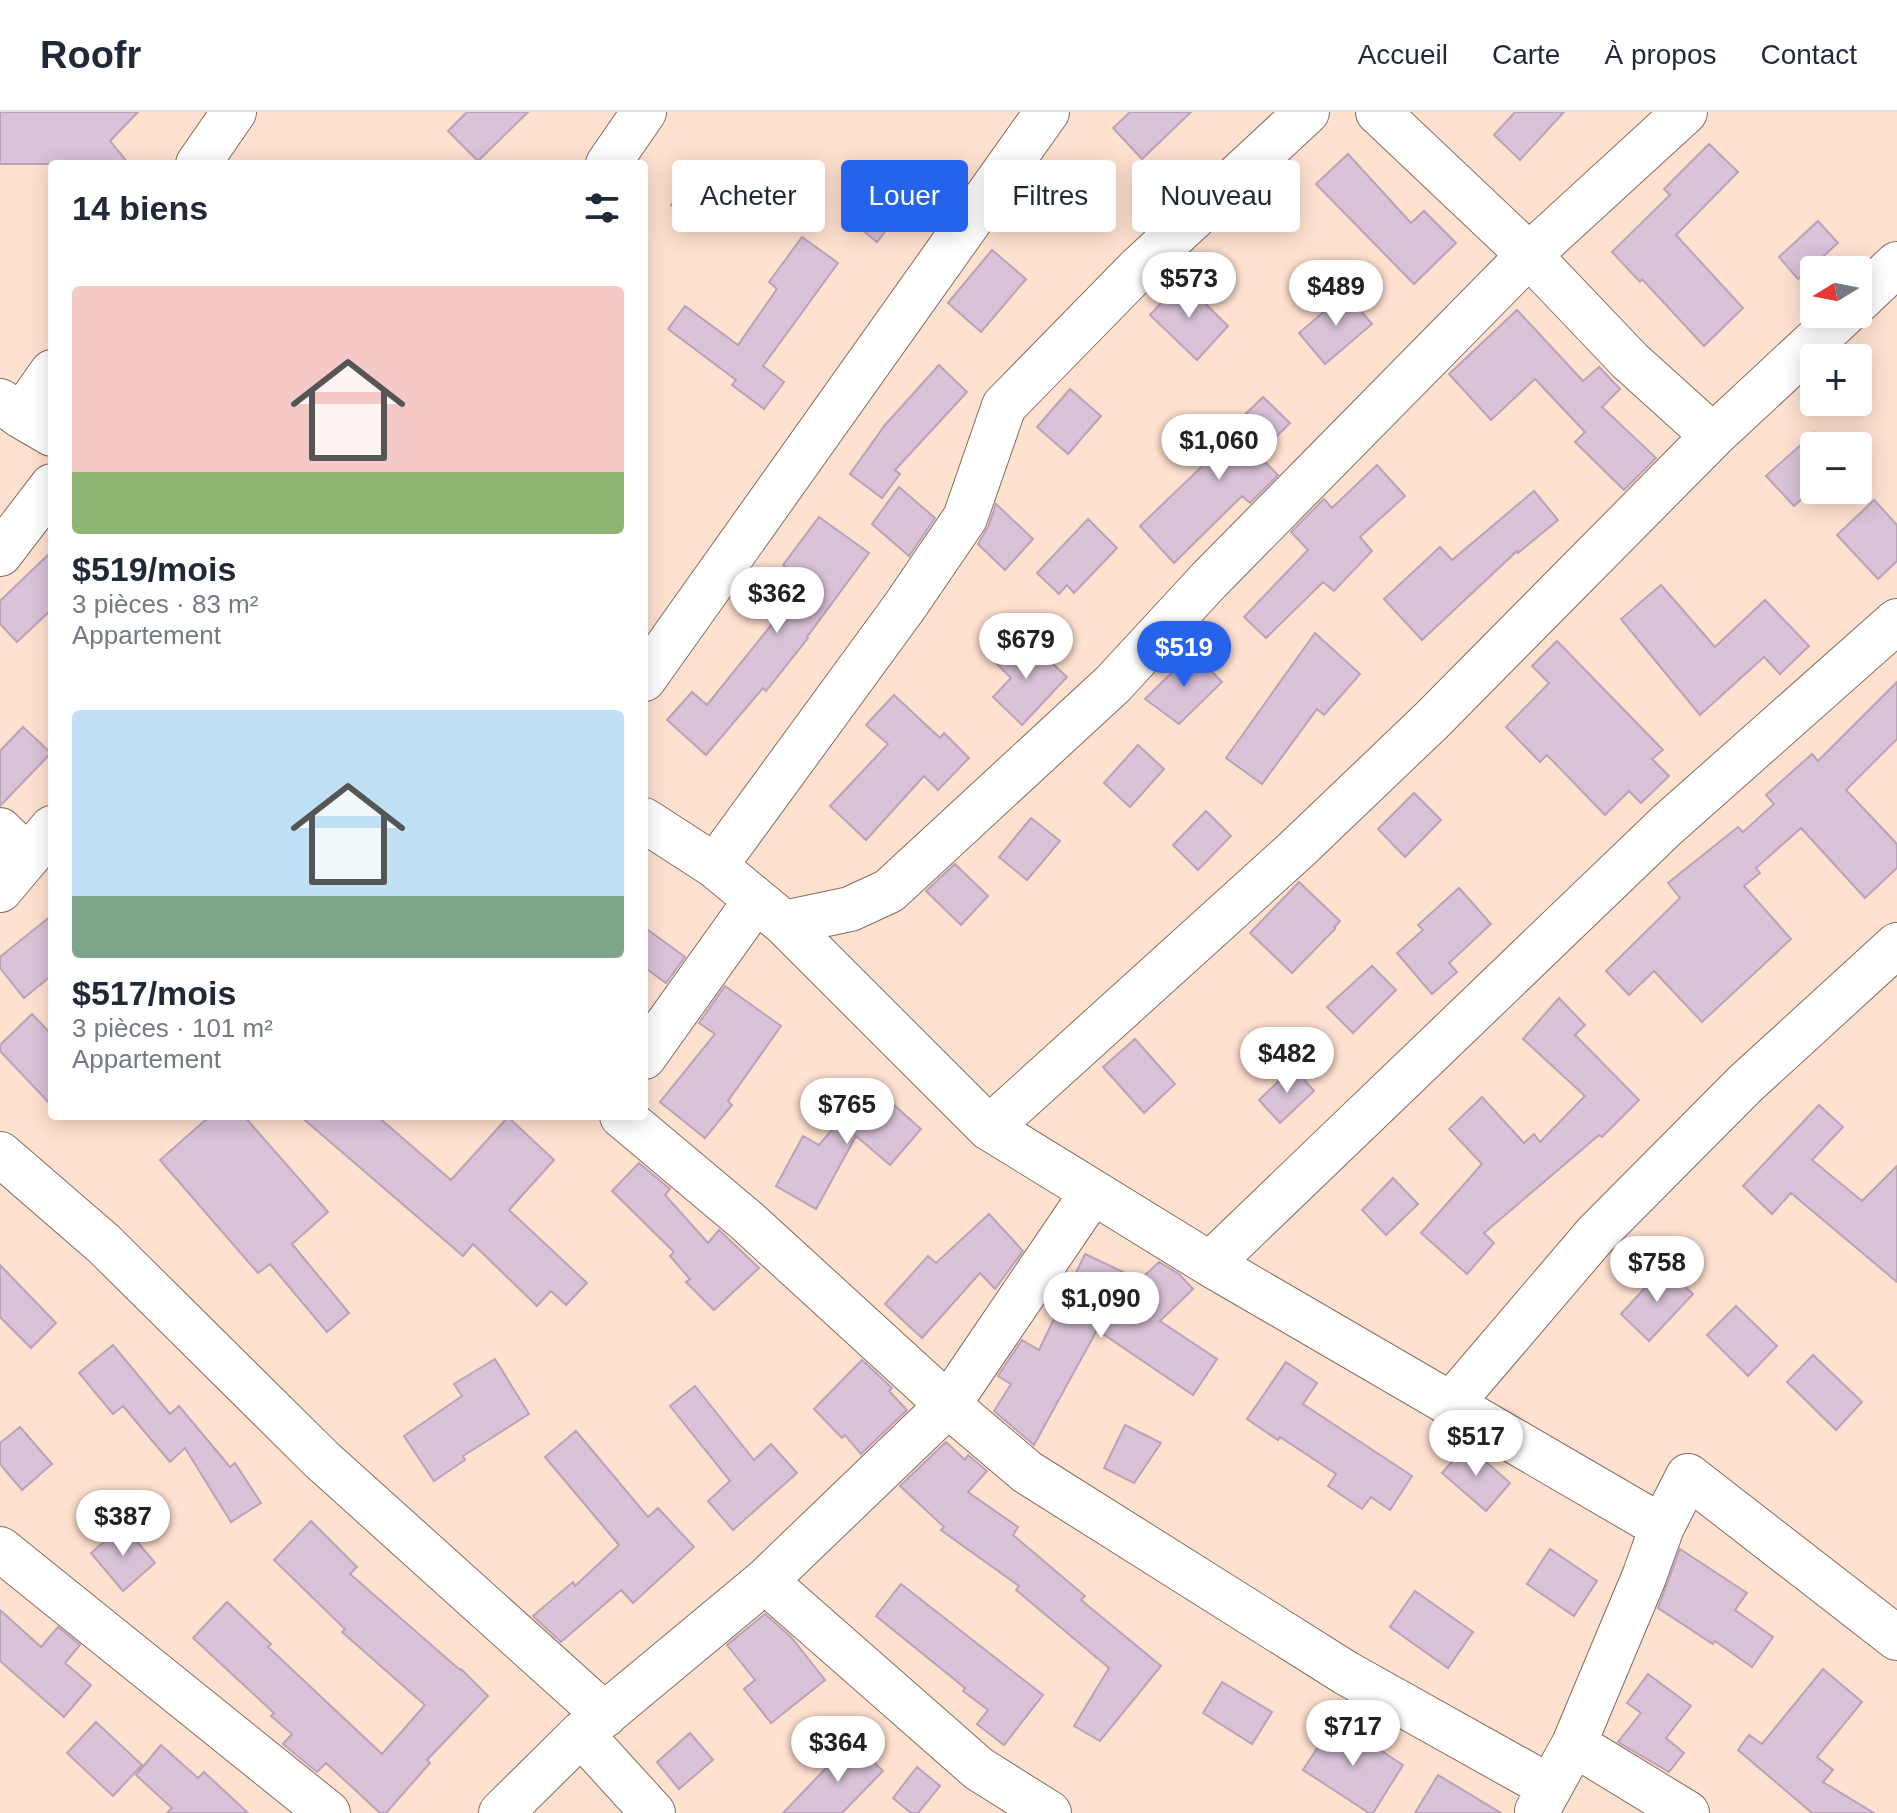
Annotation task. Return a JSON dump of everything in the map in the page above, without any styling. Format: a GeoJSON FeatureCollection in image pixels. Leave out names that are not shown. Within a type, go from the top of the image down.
{"type":"FeatureCollection","features":[{"type":"Feature","properties":{"kind":"street"},"geometry":{"type":"LineString","coordinates":[[201,160],[234,112]]}},
{"type":"Feature","properties":{"kind":"street"},"geometry":{"type":"LineString","coordinates":[[611,160],[644,112]]}},
{"type":"Feature","properties":{"kind":"street"},"geometry":{"type":"LineString","coordinates":[[648,673],[1047,112]]}},
{"type":"Feature","properties":{"kind":"street"},"geometry":{"type":"LineString","coordinates":[[715,866],[905,606],[965,518],[1004,406],[1139,268],[1307,112]]}},
{"type":"Feature","properties":{"kind":"street"},"geometry":{"type":"LineString","coordinates":[[1378,112],[1529,255],[1630,361],[1713,436]]}},
{"type":"Feature","properties":{"kind":"street"},"geometry":{"type":"LineString","coordinates":[[648,1052],[770,911],[850,909],[889,891],[1113,684],[1209,580],[1529,255],[1685,112]]}},
{"type":"Feature","properties":{"kind":"street"},"geometry":{"type":"LineString","coordinates":[[1872,288],[1897,264]]}},
{"type":"Feature","properties":{"kind":"street"},"geometry":{"type":"LineString","coordinates":[[989,1128],[1296,850],[1713,436],[1829,328]]}},
{"type":"Feature","properties":{"kind":"street"},"geometry":{"type":"LineString","coordinates":[[24,417],[48,378]]}},
{"type":"Feature","properties":{"kind":"street"},"geometry":{"type":"LineString","coordinates":[[0,554],[48,491]]}},
{"type":"Feature","properties":{"kind":"street"},"geometry":{"type":"LineString","coordinates":[[1210,1264],[1655,836],[1897,621]]}},
{"type":"Feature","properties":{"kind":"street"},"geometry":{"type":"LineString","coordinates":[[648,823],[715,866],[770,911],[989,1128],[1210,1264],[1662,1527]]}},
{"type":"Feature","properties":{"kind":"street"},"geometry":{"type":"LineString","coordinates":[[0,890],[27,838]]}},
{"type":"Feature","properties":{"kind":"street"},"geometry":{"type":"LineString","coordinates":[[1450,1405],[1596,1234],[1745,1084],[1897,945]]}},
{"type":"Feature","properties":{"kind":"street"},"geometry":{"type":"LineString","coordinates":[[627,1120],[747,1221],[948,1405],[1027,1472],[1543,1800],[1574,1744],[1662,1527],[1688,1476],[1897,1638]]}},
{"type":"Feature","properties":{"kind":"street"},"geometry":{"type":"LineString","coordinates":[[0,1154],[104,1244],[593,1725],[653,1813]]}},
{"type":"Feature","properties":{"kind":"street"},"geometry":{"type":"LineString","coordinates":[[501,1813],[593,1725],[765,1581],[948,1405],[1092,1193]]}},
{"type":"Feature","properties":{"kind":"street"},"geometry":{"type":"LineString","coordinates":[[0,1549],[328,1813]]}},
{"type":"Feature","properties":{"kind":"street"},"geometry":{"type":"LineString","coordinates":[[765,1581],[979,1769],[1049,1813]]}},
{"type":"Feature","properties":{"kind":"street"},"geometry":{"type":"LineString","coordinates":[[1574,1744],[1687,1813]]}},
{"type":"Feature","properties":{"kind":"building"},"geometry":{"type":"Polygon","coordinates":[[[0,112],[138,112],[110,141],[126,160],[48,160],[48,164],[0,164],[0,112]]]}},
{"type":"Feature","properties":{"kind":"building"},"geometry":{"type":"Polygon","coordinates":[[[467,112],[528,112],[479,160],[448,131],[467,112]]]}},
{"type":"Feature","properties":{"kind":"building"},"geometry":{"type":"Polygon","coordinates":[[[1130,112],[1191,112],[1142,159],[1113,128],[1130,112]]]}},
{"type":"Feature","properties":{"kind":"building"},"geometry":{"type":"Polygon","coordinates":[[[1515,112],[1564,112],[1520,160],[1494,135],[1515,112]]]}},
{"type":"Feature","properties":{"kind":"building"},"geometry":{"type":"Polygon","coordinates":[[[1709,144],[1738,172],[1676,235],[1743,308],[1704,346],[1642,279],[1640,282],[1612,252],[1670,195],[1664,189],[1709,144]]]}},
{"type":"Feature","properties":{"kind":"building"},"geometry":{"type":"Polygon","coordinates":[[[1348,154],[1411,223],[1424,211],[1456,243],[1414,284],[1316,184],[1348,154]]]}},
{"type":"Feature","properties":{"kind":"building"},"geometry":{"type":"Polygon","coordinates":[[[1818,221],[1838,243],[1824,256],[1800,256],[1798,279],[1779,257],[1818,221]]]}},
{"type":"Feature","properties":{"kind":"building"},"geometry":{"type":"Polygon","coordinates":[[[865,232],[885,232],[877,242],[865,232]]]}},
{"type":"Feature","properties":{"kind":"building"},"geometry":{"type":"Polygon","coordinates":[[[802,237],[838,263],[763,366],[784,382],[764,409],[732,385],[736,380],[668,329],[685,306],[738,345],[777,289],[769,282],[802,237]]]}},
{"type":"Feature","properties":{"kind":"building"},"geometry":{"type":"Polygon","coordinates":[[[992,250],[1026,279],[981,332],[948,303],[992,250]]]}},
{"type":"Feature","properties":{"kind":"building"},"geometry":{"type":"Polygon","coordinates":[[[1182,281],[1228,326],[1197,360],[1150,315],[1182,281]]]}},
{"type":"Feature","properties":{"kind":"building"},"geometry":{"type":"Polygon","coordinates":[[[1346,293],[1372,324],[1325,364],[1299,333],[1346,293]]]}},
{"type":"Feature","properties":{"kind":"building"},"geometry":{"type":"Polygon","coordinates":[[[1517,310],[1583,381],[1599,367],[1620,389],[1602,407],[1656,458],[1624,490],[1575,442],[1585,432],[1535,379],[1491,420],[1449,374],[1517,310]]]}},
{"type":"Feature","properties":{"kind":"building"},"geometry":{"type":"Polygon","coordinates":[[[939,365],[967,392],[895,470],[900,474],[882,498],[850,474],[885,425],[939,365]]]}},
{"type":"Feature","properties":{"kind":"building"},"geometry":{"type":"Polygon","coordinates":[[[1070,389],[1101,416],[1068,454],[1037,427],[1070,389]]]}},
{"type":"Feature","properties":{"kind":"building"},"geometry":{"type":"Polygon","coordinates":[[[1263,397],[1290,423],[1258,455],[1278,475],[1250,503],[1242,496],[1174,563],[1140,526],[1217,452],[1213,448],[1217,442],[1263,397]]]}},
{"type":"Feature","properties":{"kind":"building"},"geometry":{"type":"Polygon","coordinates":[[[1800,446],[1800,500],[1794,506],[1766,476],[1800,446]]]}},
{"type":"Feature","properties":{"kind":"building"},"geometry":{"type":"Polygon","coordinates":[[[1377,465],[1405,496],[1360,537],[1372,551],[1334,591],[1323,582],[1266,638],[1244,617],[1308,550],[1291,532],[1324,499],[1332,508],[1377,465]]]}},
{"type":"Feature","properties":{"kind":"building"},"geometry":{"type":"Polygon","coordinates":[[[899,487],[935,518],[909,556],[872,524],[899,487]]]}},
{"type":"Feature","properties":{"kind":"building"},"geometry":{"type":"Polygon","coordinates":[[[1534,491],[1558,520],[1517,551],[1422,640],[1384,599],[1440,547],[1452,560],[1534,491]]]}},
{"type":"Feature","properties":{"kind":"building"},"geometry":{"type":"Polygon","coordinates":[[[1874,500],[1897,525],[1897,561],[1878,579],[1837,535],[1874,500]]]}},
{"type":"Feature","properties":{"kind":"building"},"geometry":{"type":"Polygon","coordinates":[[[996,504],[1033,539],[1005,570],[978,544],[996,504]]]}},
{"type":"Feature","properties":{"kind":"building"},"geometry":{"type":"Polygon","coordinates":[[[819,517],[869,553],[766,691],[763,688],[706,755],[667,720],[692,692],[707,705],[806,582],[783,565],[819,517]]]}},
{"type":"Feature","properties":{"kind":"building"},"geometry":{"type":"Polygon","coordinates":[[[1088,519],[1117,548],[1074,593],[1067,585],[1059,594],[1037,573],[1088,519]]]}},
{"type":"Feature","properties":{"kind":"building"},"geometry":{"type":"Polygon","coordinates":[[[48,555],[48,613],[17,642],[0,624],[0,601],[48,555]]]}},
{"type":"Feature","properties":{"kind":"building"},"geometry":{"type":"Polygon","coordinates":[[[1661,585],[1715,647],[1765,600],[1809,646],[1780,674],[1764,657],[1700,715],[1621,619],[1661,585]]]}},
{"type":"Feature","properties":{"kind":"building"},"geometry":{"type":"Polygon","coordinates":[[[1315,633],[1360,674],[1324,715],[1317,709],[1262,784],[1226,758],[1315,633]]]}},
{"type":"Feature","properties":{"kind":"building"},"geometry":{"type":"Polygon","coordinates":[[[1017,638],[1034,654],[1038,650],[1067,677],[1022,725],[993,697],[1011,678],[995,662],[1017,638]]]}},
{"type":"Feature","properties":{"kind":"building"},"geometry":{"type":"Polygon","coordinates":[[[1557,641],[1663,750],[1652,759],[1669,776],[1641,803],[1629,791],[1605,815],[1547,755],[1540,762],[1506,727],[1549,683],[1532,666],[1557,641]]]}},
{"type":"Feature","properties":{"kind":"building"},"geometry":{"type":"Polygon","coordinates":[[[1193,652],[1222,682],[1179,724],[1145,699],[1193,652]]]}},
{"type":"Feature","properties":{"kind":"building"},"geometry":{"type":"Polygon","coordinates":[[[1897,682],[1897,739],[1846,790],[1897,844],[1897,868],[1865,898],[1801,828],[1756,868],[1760,873],[1744,886],[1791,939],[1702,1022],[1654,971],[1629,995],[1606,971],[1680,898],[1668,883],[1738,827],[1743,832],[1774,804],[1766,795],[1812,754],[1818,761],[1897,682]]]}},
{"type":"Feature","properties":{"kind":"building"},"geometry":{"type":"Polygon","coordinates":[[[894,695],[940,738],[944,733],[969,758],[938,790],[924,776],[866,840],[830,806],[888,744],[866,725],[894,695]]]}},
{"type":"Feature","properties":{"kind":"building"},"geometry":{"type":"Polygon","coordinates":[[[23,727],[48,750],[48,756],[0,806],[0,751],[23,727]]]}},
{"type":"Feature","properties":{"kind":"building"},"geometry":{"type":"Polygon","coordinates":[[[1138,745],[1164,769],[1130,807],[1104,783],[1138,745]]]}},
{"type":"Feature","properties":{"kind":"building"},"geometry":{"type":"Polygon","coordinates":[[[1414,793],[1441,820],[1405,857],[1378,829],[1414,793]]]}},
{"type":"Feature","properties":{"kind":"building"},"geometry":{"type":"Polygon","coordinates":[[[1206,811],[1231,836],[1198,870],[1173,845],[1206,811]]]}},
{"type":"Feature","properties":{"kind":"building"},"geometry":{"type":"Polygon","coordinates":[[[1031,818],[1060,841],[1027,880],[999,857],[1031,818]]]}},
{"type":"Feature","properties":{"kind":"building"},"geometry":{"type":"Polygon","coordinates":[[[955,864],[988,896],[961,925],[926,891],[955,864]]]}},
{"type":"Feature","properties":{"kind":"building"},"geometry":{"type":"Polygon","coordinates":[[[1299,882],[1340,921],[1292,973],[1250,933],[1299,882]]]}},
{"type":"Feature","properties":{"kind":"building"},"geometry":{"type":"Polygon","coordinates":[[[1459,888],[1491,924],[1449,963],[1457,972],[1432,994],[1397,953],[1423,930],[1418,925],[1459,888]]]}},
{"type":"Feature","properties":{"kind":"building"},"geometry":{"type":"Polygon","coordinates":[[[48,918],[48,978],[24,998],[0,968],[0,957],[48,918]]]}},
{"type":"Feature","properties":{"kind":"building"},"geometry":{"type":"Polygon","coordinates":[[[648,930],[685,957],[666,983],[648,970],[648,930]]]}},
{"type":"Feature","properties":{"kind":"building"},"geometry":{"type":"Polygon","coordinates":[[[1372,966],[1396,990],[1353,1033],[1327,1007],[1372,966]]]}},
{"type":"Feature","properties":{"kind":"building"},"geometry":{"type":"Polygon","coordinates":[[[725,986],[781,1026],[728,1101],[732,1105],[705,1138],[660,1102],[715,1034],[699,1023],[725,986]]]}},
{"type":"Feature","properties":{"kind":"building"},"geometry":{"type":"Polygon","coordinates":[[[1559,998],[1585,1025],[1575,1035],[1639,1100],[1602,1137],[1599,1135],[1484,1233],[1494,1243],[1467,1274],[1421,1233],[1482,1164],[1449,1129],[1482,1097],[1524,1143],[1534,1134],[1540,1142],[1585,1096],[1523,1039],[1559,998]]]}},
{"type":"Feature","properties":{"kind":"building"},"geometry":{"type":"Polygon","coordinates":[[[32,1014],[48,1031],[48,1102],[0,1051],[0,1045],[32,1014]]]}},
{"type":"Feature","properties":{"kind":"building"},"geometry":{"type":"Polygon","coordinates":[[[1135,1039],[1175,1084],[1144,1113],[1103,1067],[1135,1039]]]}},
{"type":"Feature","properties":{"kind":"building"},"geometry":{"type":"Polygon","coordinates":[[[1293,1067],[1314,1091],[1280,1123],[1259,1100],[1293,1067]]]}},
{"type":"Feature","properties":{"kind":"building"},"geometry":{"type":"Polygon","coordinates":[[[876,1089],[921,1129],[890,1165],[856,1136],[816,1209],[776,1186],[803,1136],[819,1145],[865,1092],[869,1095],[876,1089]]]}},
{"type":"Feature","properties":{"kind":"building"},"geometry":{"type":"Polygon","coordinates":[[[1819,1105],[1843,1127],[1812,1160],[1862,1201],[1897,1166],[1897,1282],[1791,1193],[1772,1214],[1743,1186],[1819,1105]]]}},
{"type":"Feature","properties":{"kind":"building"},"geometry":{"type":"Polygon","coordinates":[[[205,1120],[248,1120],[328,1212],[292,1244],[349,1313],[327,1332],[270,1264],[258,1273],[160,1160],[205,1120]]]}},
{"type":"Feature","properties":{"kind":"building"},"geometry":{"type":"Polygon","coordinates":[[[305,1120],[382,1120],[451,1180],[505,1120],[511,1120],[554,1160],[509,1210],[587,1283],[566,1305],[551,1291],[537,1306],[473,1244],[463,1256],[305,1120]]]}},
{"type":"Feature","properties":{"kind":"building"},"geometry":{"type":"Polygon","coordinates":[[[639,1163],[670,1189],[665,1195],[708,1243],[719,1230],[759,1268],[714,1310],[686,1282],[690,1279],[670,1256],[674,1252],[612,1191],[639,1163]]]}},
{"type":"Feature","properties":{"kind":"building"},"geometry":{"type":"Polygon","coordinates":[[[1393,1178],[1418,1204],[1386,1235],[1362,1210],[1393,1178]]]}},
{"type":"Feature","properties":{"kind":"building"},"geometry":{"type":"Polygon","coordinates":[[[989,1214],[1023,1251],[995,1289],[980,1273],[922,1338],[885,1304],[928,1256],[936,1263],[989,1214]]]}},
{"type":"Feature","properties":{"kind":"building"},"geometry":{"type":"Polygon","coordinates":[[[1085,1254],[1140,1280],[1159,1262],[1179,1274],[1193,1289],[1160,1321],[1217,1359],[1193,1395],[1097,1330],[1034,1445],[994,1411],[1011,1384],[998,1376],[1022,1340],[1039,1350],[1085,1254]]]}},
{"type":"Feature","properties":{"kind":"building"},"geometry":{"type":"Polygon","coordinates":[[[0,1265],[56,1323],[31,1348],[0,1317],[0,1265]]]}},
{"type":"Feature","properties":{"kind":"building"},"geometry":{"type":"Polygon","coordinates":[[[1664,1267],[1693,1294],[1649,1341],[1621,1314],[1664,1267]]]}},
{"type":"Feature","properties":{"kind":"building"},"geometry":{"type":"Polygon","coordinates":[[[1736,1306],[1777,1346],[1748,1376],[1707,1335],[1736,1306]]]}},
{"type":"Feature","properties":{"kind":"building"},"geometry":{"type":"Polygon","coordinates":[[[113,1345],[170,1414],[179,1406],[230,1467],[235,1463],[261,1503],[231,1522],[185,1448],[170,1462],[123,1406],[113,1414],[79,1373],[113,1345]]]}},
{"type":"Feature","properties":{"kind":"building"},"geometry":{"type":"Polygon","coordinates":[[[1813,1355],[1862,1402],[1836,1430],[1787,1382],[1813,1355]]]}},
{"type":"Feature","properties":{"kind":"building"},"geometry":{"type":"Polygon","coordinates":[[[495,1359],[529,1414],[463,1456],[465,1460],[434,1481],[404,1436],[462,1396],[454,1384],[495,1359]]]}},
{"type":"Feature","properties":{"kind":"building"},"geometry":{"type":"Polygon","coordinates":[[[862,1360],[892,1388],[889,1391],[907,1410],[861,1454],[845,1435],[842,1438],[814,1409],[862,1360]]]}},
{"type":"Feature","properties":{"kind":"building"},"geometry":{"type":"Polygon","coordinates":[[[1286,1362],[1317,1383],[1303,1404],[1412,1476],[1390,1510],[1371,1497],[1362,1509],[1328,1486],[1336,1474],[1247,1419],[1286,1362]]]}},
{"type":"Feature","properties":{"kind":"building"},"geometry":{"type":"Polygon","coordinates":[[[695,1386],[754,1460],[771,1444],[797,1473],[733,1530],[708,1501],[730,1481],[670,1406],[695,1386]]]}},
{"type":"Feature","properties":{"kind":"building"},"geometry":{"type":"Polygon","coordinates":[[[1125,1425],[1161,1443],[1134,1483],[1104,1468],[1125,1425]]]}},
{"type":"Feature","properties":{"kind":"building"},"geometry":{"type":"Polygon","coordinates":[[[20,1427],[52,1464],[22,1490],[0,1464],[0,1443],[20,1427]]]}},
{"type":"Feature","properties":{"kind":"building"},"geometry":{"type":"Polygon","coordinates":[[[576,1431],[648,1517],[658,1508],[694,1547],[633,1603],[621,1590],[561,1642],[533,1616],[573,1582],[575,1586],[619,1545],[545,1457],[576,1431]]]}},
{"type":"Feature","properties":{"kind":"building"},"geometry":{"type":"Polygon","coordinates":[[[946,1442],[965,1460],[968,1455],[987,1471],[968,1492],[1018,1527],[1013,1535],[1085,1596],[1081,1600],[1161,1666],[1100,1741],[1074,1726],[1109,1668],[1016,1590],[1019,1586],[941,1530],[944,1527],[900,1486],[946,1442]]]}},
{"type":"Feature","properties":{"kind":"building"},"geometry":{"type":"Polygon","coordinates":[[[1467,1445],[1510,1483],[1486,1511],[1442,1473],[1467,1445]]]}},
{"type":"Feature","properties":{"kind":"building"},"geometry":{"type":"Polygon","coordinates":[[[311,1521],[357,1567],[350,1574],[488,1696],[427,1760],[430,1763],[386,1813],[380,1813],[326,1763],[317,1772],[283,1744],[292,1734],[271,1716],[274,1713],[193,1638],[227,1602],[271,1644],[268,1647],[382,1754],[425,1705],[342,1632],[345,1629],[274,1560],[311,1521]]]}},
{"type":"Feature","properties":{"kind":"building"},"geometry":{"type":"Polygon","coordinates":[[[123,1525],[155,1563],[123,1591],[91,1553],[123,1525]]]}},
{"type":"Feature","properties":{"kind":"building"},"geometry":{"type":"Polygon","coordinates":[[[1550,1549],[1597,1581],[1574,1616],[1527,1584],[1550,1549]]]}},
{"type":"Feature","properties":{"kind":"building"},"geometry":{"type":"Polygon","coordinates":[[[1680,1549],[1747,1593],[1735,1610],[1773,1637],[1752,1667],[1658,1608],[1680,1549]]]}},
{"type":"Feature","properties":{"kind":"building"},"geometry":{"type":"Polygon","coordinates":[[[901,1584],[1043,1695],[1004,1745],[977,1724],[988,1710],[876,1616],[901,1584]]]}},
{"type":"Feature","properties":{"kind":"building"},"geometry":{"type":"Polygon","coordinates":[[[1415,1591],[1473,1632],[1448,1668],[1390,1627],[1415,1591]]]}},
{"type":"Feature","properties":{"kind":"building"},"geometry":{"type":"Polygon","coordinates":[[[0,1610],[41,1647],[58,1627],[80,1645],[65,1663],[91,1685],[64,1717],[0,1661],[0,1610]]]}},
{"type":"Feature","properties":{"kind":"building"},"geometry":{"type":"Polygon","coordinates":[[[765,1614],[791,1637],[825,1680],[771,1723],[744,1689],[755,1680],[727,1645],[765,1614]]]}},
{"type":"Feature","properties":{"kind":"building"},"geometry":{"type":"Polygon","coordinates":[[[1823,1669],[1862,1702],[1817,1757],[1833,1770],[1823,1782],[1874,1813],[1812,1813],[1738,1750],[1749,1735],[1762,1744],[1823,1669]]]}},
{"type":"Feature","properties":{"kind":"building"},"geometry":{"type":"Polygon","coordinates":[[[1648,1674],[1691,1706],[1666,1738],[1684,1753],[1669,1772],[1618,1742],[1641,1713],[1627,1703],[1648,1674]]]}},
{"type":"Feature","properties":{"kind":"building"},"geometry":{"type":"Polygon","coordinates":[[[1222,1682],[1272,1712],[1252,1744],[1203,1713],[1222,1682]]]}},
{"type":"Feature","properties":{"kind":"building"},"geometry":{"type":"Polygon","coordinates":[[[1335,1721],[1403,1765],[1373,1813],[1303,1770],[1335,1721]]]}},
{"type":"Feature","properties":{"kind":"building"},"geometry":{"type":"Polygon","coordinates":[[[96,1722],[142,1765],[113,1796],[67,1753],[96,1722]]]}},
{"type":"Feature","properties":{"kind":"building"},"geometry":{"type":"Polygon","coordinates":[[[690,1733],[713,1760],[679,1789],[657,1762],[690,1733]]]}},
{"type":"Feature","properties":{"kind":"building"},"geometry":{"type":"Polygon","coordinates":[[[852,1741],[883,1771],[842,1813],[783,1813],[852,1741]]]}},
{"type":"Feature","properties":{"kind":"building"},"geometry":{"type":"Polygon","coordinates":[[[161,1745],[198,1778],[204,1772],[248,1813],[167,1813],[172,1808],[136,1775],[161,1745]]]}},
{"type":"Feature","properties":{"kind":"building"},"geometry":{"type":"Polygon","coordinates":[[[917,1767],[940,1786],[918,1813],[911,1813],[893,1798],[917,1767]]]}},
{"type":"Feature","properties":{"kind":"building"},"geometry":{"type":"Polygon","coordinates":[[[1438,1775],[1501,1813],[1415,1813],[1438,1775]]]}}]}
